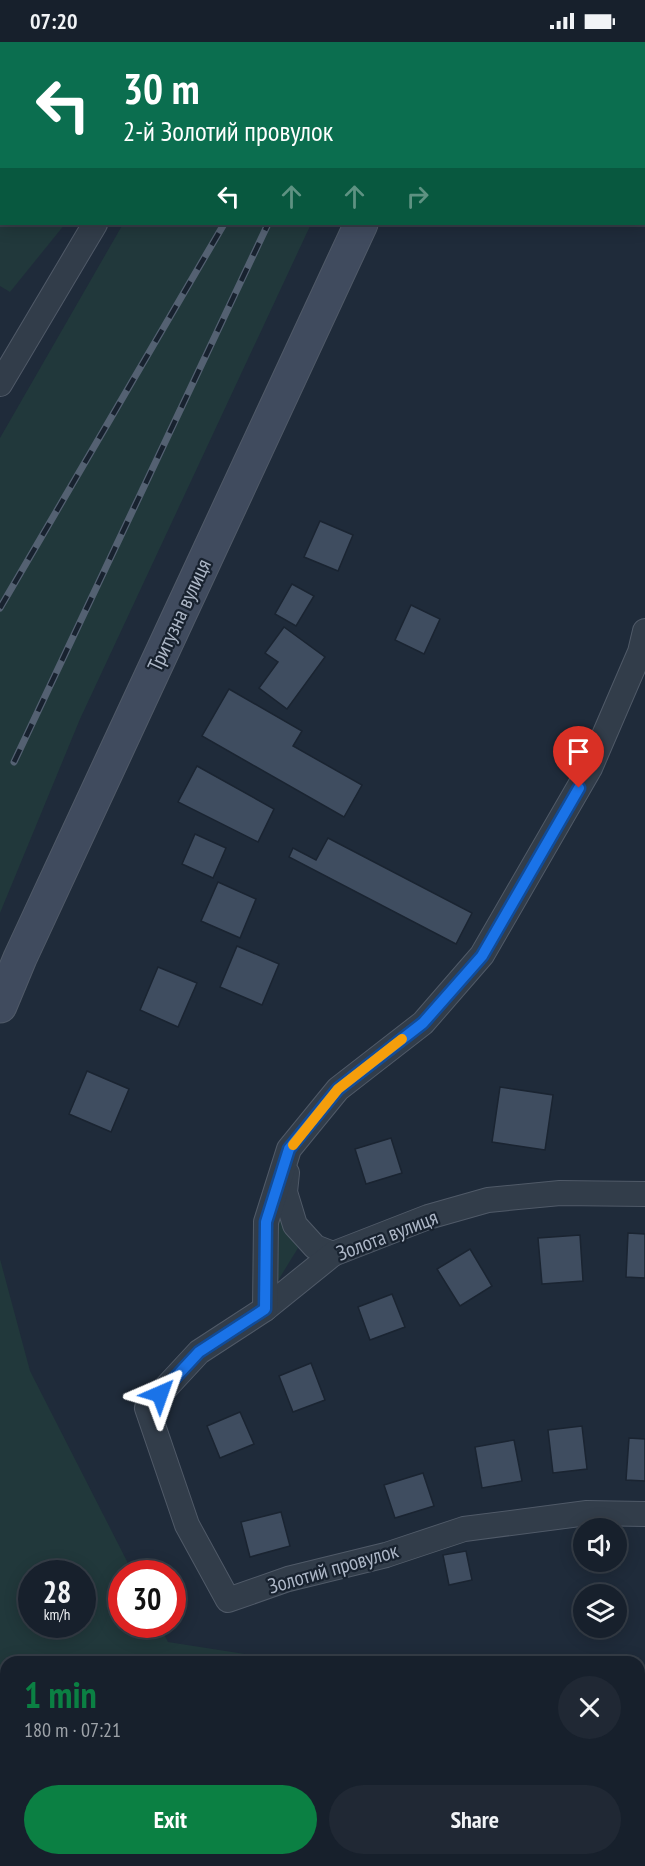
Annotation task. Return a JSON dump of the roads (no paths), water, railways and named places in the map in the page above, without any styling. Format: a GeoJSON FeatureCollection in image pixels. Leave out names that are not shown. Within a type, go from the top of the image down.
{"type":"FeatureCollection","features":[{"type":"Feature","properties":{"kind":"street"},"geometry":{"type":"LineString","coordinates":[[0,384],[94,225]]}},
{"type":"Feature","properties":{"kind":"street","name":"Тритузна вулиця"},"geometry":{"type":"LineString","coordinates":[[0,1006],[25,947],[361,225]]}},
{"type":"Feature","properties":{"kind":"street"},"geometry":{"type":"LineString","coordinates":[[265,1309],[266,1222],[289,1149],[338,1089],[423,1023],[482,956],[590,768],[640,652],[645,631]]}},
{"type":"Feature","properties":{"kind":"street"},"geometry":{"type":"LineString","coordinates":[[289,1149],[285,1192],[295,1225],[315,1247],[333,1254]]}},
{"type":"Feature","properties":{"kind":"street","name":"Золота вулиця"},"geometry":{"type":"LineString","coordinates":[[147,1408],[199,1352],[265,1309],[333,1254],[428,1217],[488,1200],[560,1192],[645,1194]]}},
{"type":"Feature","properties":{"kind":"street","name":"Золотий провулок"},"geometry":{"type":"LineString","coordinates":[[147,1408],[187,1525],[228,1600],[288,1579],[386,1555],[464,1529],[587,1513],[645,1514]]}},
{"type":"Feature","properties":{"kind":"railway"},"geometry":{"type":"LineString","coordinates":[[0,608],[223,225]]}},
{"type":"Feature","properties":{"kind":"railway"},"geometry":{"type":"LineString","coordinates":[[14,762],[268,225]]}}]}
